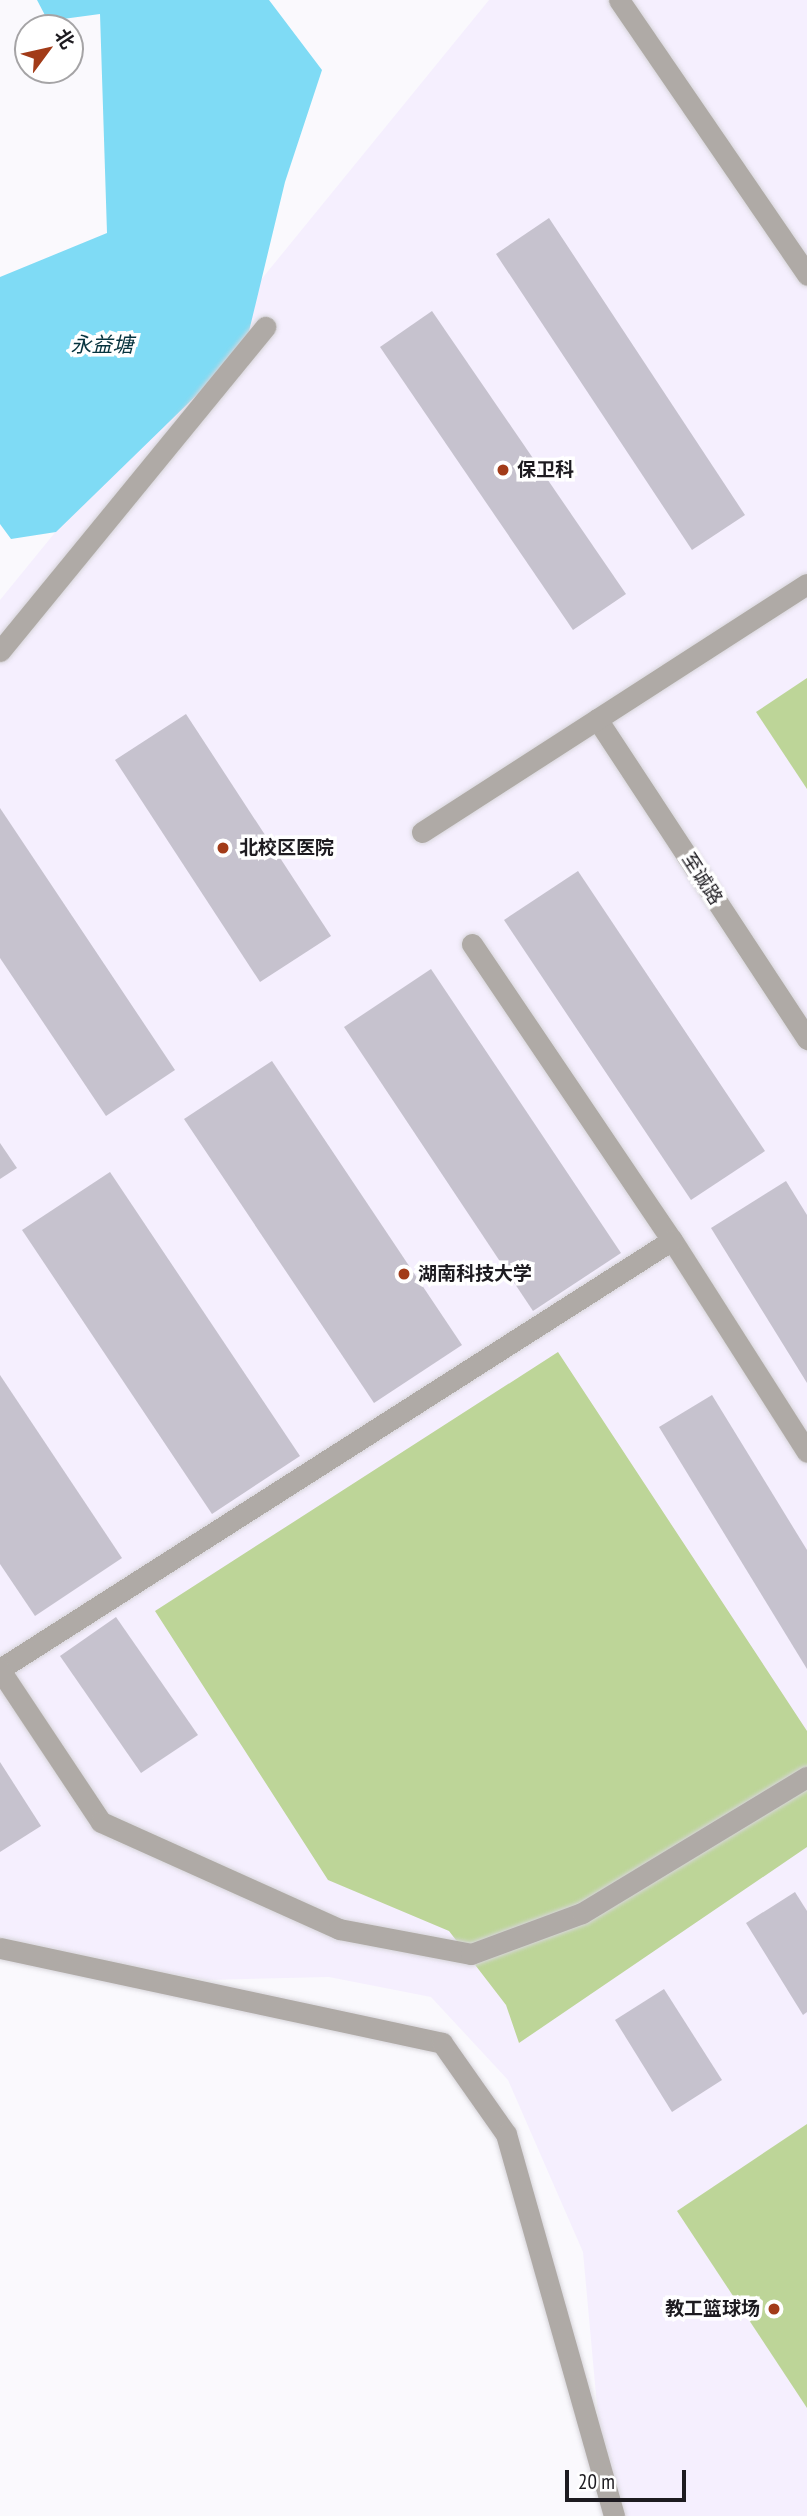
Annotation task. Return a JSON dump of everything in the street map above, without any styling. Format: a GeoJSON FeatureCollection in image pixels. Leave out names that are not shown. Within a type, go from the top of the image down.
{"type":"FeatureCollection","features":[{"type":"Feature","properties":{"kind":"street"},"geometry":{"type":"LineString","coordinates":[[619,0],[807,275]]}},
{"type":"Feature","properties":{"kind":"street"},"geometry":{"type":"LineString","coordinates":[[0,651],[265,327]]}},
{"type":"Feature","properties":{"kind":"street"},"geometry":{"type":"LineString","coordinates":[[422,832],[807,584]]}},
{"type":"Feature","properties":{"kind":"street","name":"至诚路"},"geometry":{"type":"LineString","coordinates":[[597,719],[807,1039]]}},
{"type":"Feature","properties":{"kind":"street"},"geometry":{"type":"LineString","coordinates":[[472,943],[672,1240],[807,1452]]}},
{"type":"Feature","properties":{"kind":"street"},"geometry":{"type":"LineString","coordinates":[[672,1240],[0,1670],[102,1822],[339,1929],[471,1954],[582,1913],[807,1777]]}},
{"type":"Feature","properties":{"kind":"street"},"geometry":{"type":"LineString","coordinates":[[0,1948],[442,2043],[506,2134],[614,2516]]}},
{"type":"Feature","properties":{"kind":"shaded area","name":"湖南科技大学"},"geometry":{"type":"Polygon","coordinates":[[[489,0],[807,0],[807,2516],[607,2516],[583,2252],[508,2080],[431,1997],[329,1977],[208,1980],[0,1948],[0,600],[489,0]]]}},
{"type":"Feature","properties":{"kind":"green space"},"geometry":{"type":"Polygon","coordinates":[[[807,678],[807,789],[756,712],[807,678]]]}},
{"type":"Feature","properties":{"kind":"green space"},"geometry":{"type":"Polygon","coordinates":[[[558,1352],[807,1731],[807,1847],[519,2043],[506,2005],[449,1931],[328,1880],[155,1611],[558,1352]]]}},
{"type":"Feature","properties":{"kind":"green space","name":"教工篮球场"},"geometry":{"type":"Polygon","coordinates":[[[807,2124],[807,2408],[677,2211],[807,2124]]]}},
{"type":"Feature","properties":{"kind":"water","name":"永益塘"},"geometry":{"type":"Polygon","coordinates":[[[37,0],[269,0],[322,70],[285,182],[245,348],[56,532],[11,539],[0,524],[0,277],[107,233],[100,14],[84,16],[84,14],[44,14],[37,0]]]}},
{"type":"Feature","properties":{"kind":"building"},"geometry":{"type":"Polygon","coordinates":[[[549,218],[745,515],[692,550],[496,254],[549,218]]]}},
{"type":"Feature","properties":{"kind":"building","name":"保卫科"},"geometry":{"type":"Polygon","coordinates":[[[432,311],[626,594],[573,630],[380,347],[432,311]]]}},
{"type":"Feature","properties":{"kind":"building","name":"北校区医院"},"geometry":{"type":"Polygon","coordinates":[[[186,714],[331,936],[260,982],[115,760],[186,714]]]}},
{"type":"Feature","properties":{"kind":"building"},"geometry":{"type":"Polygon","coordinates":[[[0,808],[175,1070],[106,1116],[0,958],[0,808]]]}},
{"type":"Feature","properties":{"kind":"building"},"geometry":{"type":"Polygon","coordinates":[[[578,871],[765,1151],[691,1200],[504,920],[578,871]]]}},
{"type":"Feature","properties":{"kind":"building"},"geometry":{"type":"Polygon","coordinates":[[[431,969],[621,1253],[533,1311],[344,1027],[431,969]]]}},
{"type":"Feature","properties":{"kind":"building"},"geometry":{"type":"Polygon","coordinates":[[[272,1061],[462,1345],[374,1403],[184,1119],[272,1061]]]}},
{"type":"Feature","properties":{"kind":"building"},"geometry":{"type":"Polygon","coordinates":[[[0,1143],[17,1168],[0,1179],[0,1143]]]}},
{"type":"Feature","properties":{"kind":"building"},"geometry":{"type":"Polygon","coordinates":[[[110,1172],[300,1456],[212,1514],[22,1230],[110,1172]]]}},
{"type":"Feature","properties":{"kind":"building"},"geometry":{"type":"Polygon","coordinates":[[[786,1181],[807,1215],[807,1383],[711,1228],[786,1181]]]}},
{"type":"Feature","properties":{"kind":"building"},"geometry":{"type":"Polygon","coordinates":[[[0,1375],[122,1558],[35,1616],[0,1564],[0,1375]]]}},
{"type":"Feature","properties":{"kind":"building"},"geometry":{"type":"Polygon","coordinates":[[[712,1395],[807,1550],[807,1669],[659,1427],[712,1395]]]}},
{"type":"Feature","properties":{"kind":"building"},"geometry":{"type":"Polygon","coordinates":[[[116,1617],[198,1735],[141,1773],[60,1656],[116,1617]]]}},
{"type":"Feature","properties":{"kind":"building"},"geometry":{"type":"Polygon","coordinates":[[[0,1762],[41,1826],[0,1852],[0,1762]]]}},
{"type":"Feature","properties":{"kind":"building"},"geometry":{"type":"Polygon","coordinates":[[[795,1892],[807,1911],[807,2012],[803,2015],[746,1923],[795,1892]]]}},
{"type":"Feature","properties":{"kind":"building"},"geometry":{"type":"Polygon","coordinates":[[[664,1989],[722,2080],[672,2112],[615,2020],[664,1989]]]}},
{"type":"Feature","properties":{"kind":"place","name":"保卫科"},"geometry":{"type":"Point","coordinates":[503,470]}},
{"type":"Feature","properties":{"kind":"place","name":"北校区医院"},"geometry":{"type":"Point","coordinates":[223,848]}},
{"type":"Feature","properties":{"kind":"place","name":"湖南科技大学"},"geometry":{"type":"Point","coordinates":[404,1274]}},
{"type":"Feature","properties":{"kind":"place","name":"教工篮球场"},"geometry":{"type":"Point","coordinates":[774,2309]}}]}
